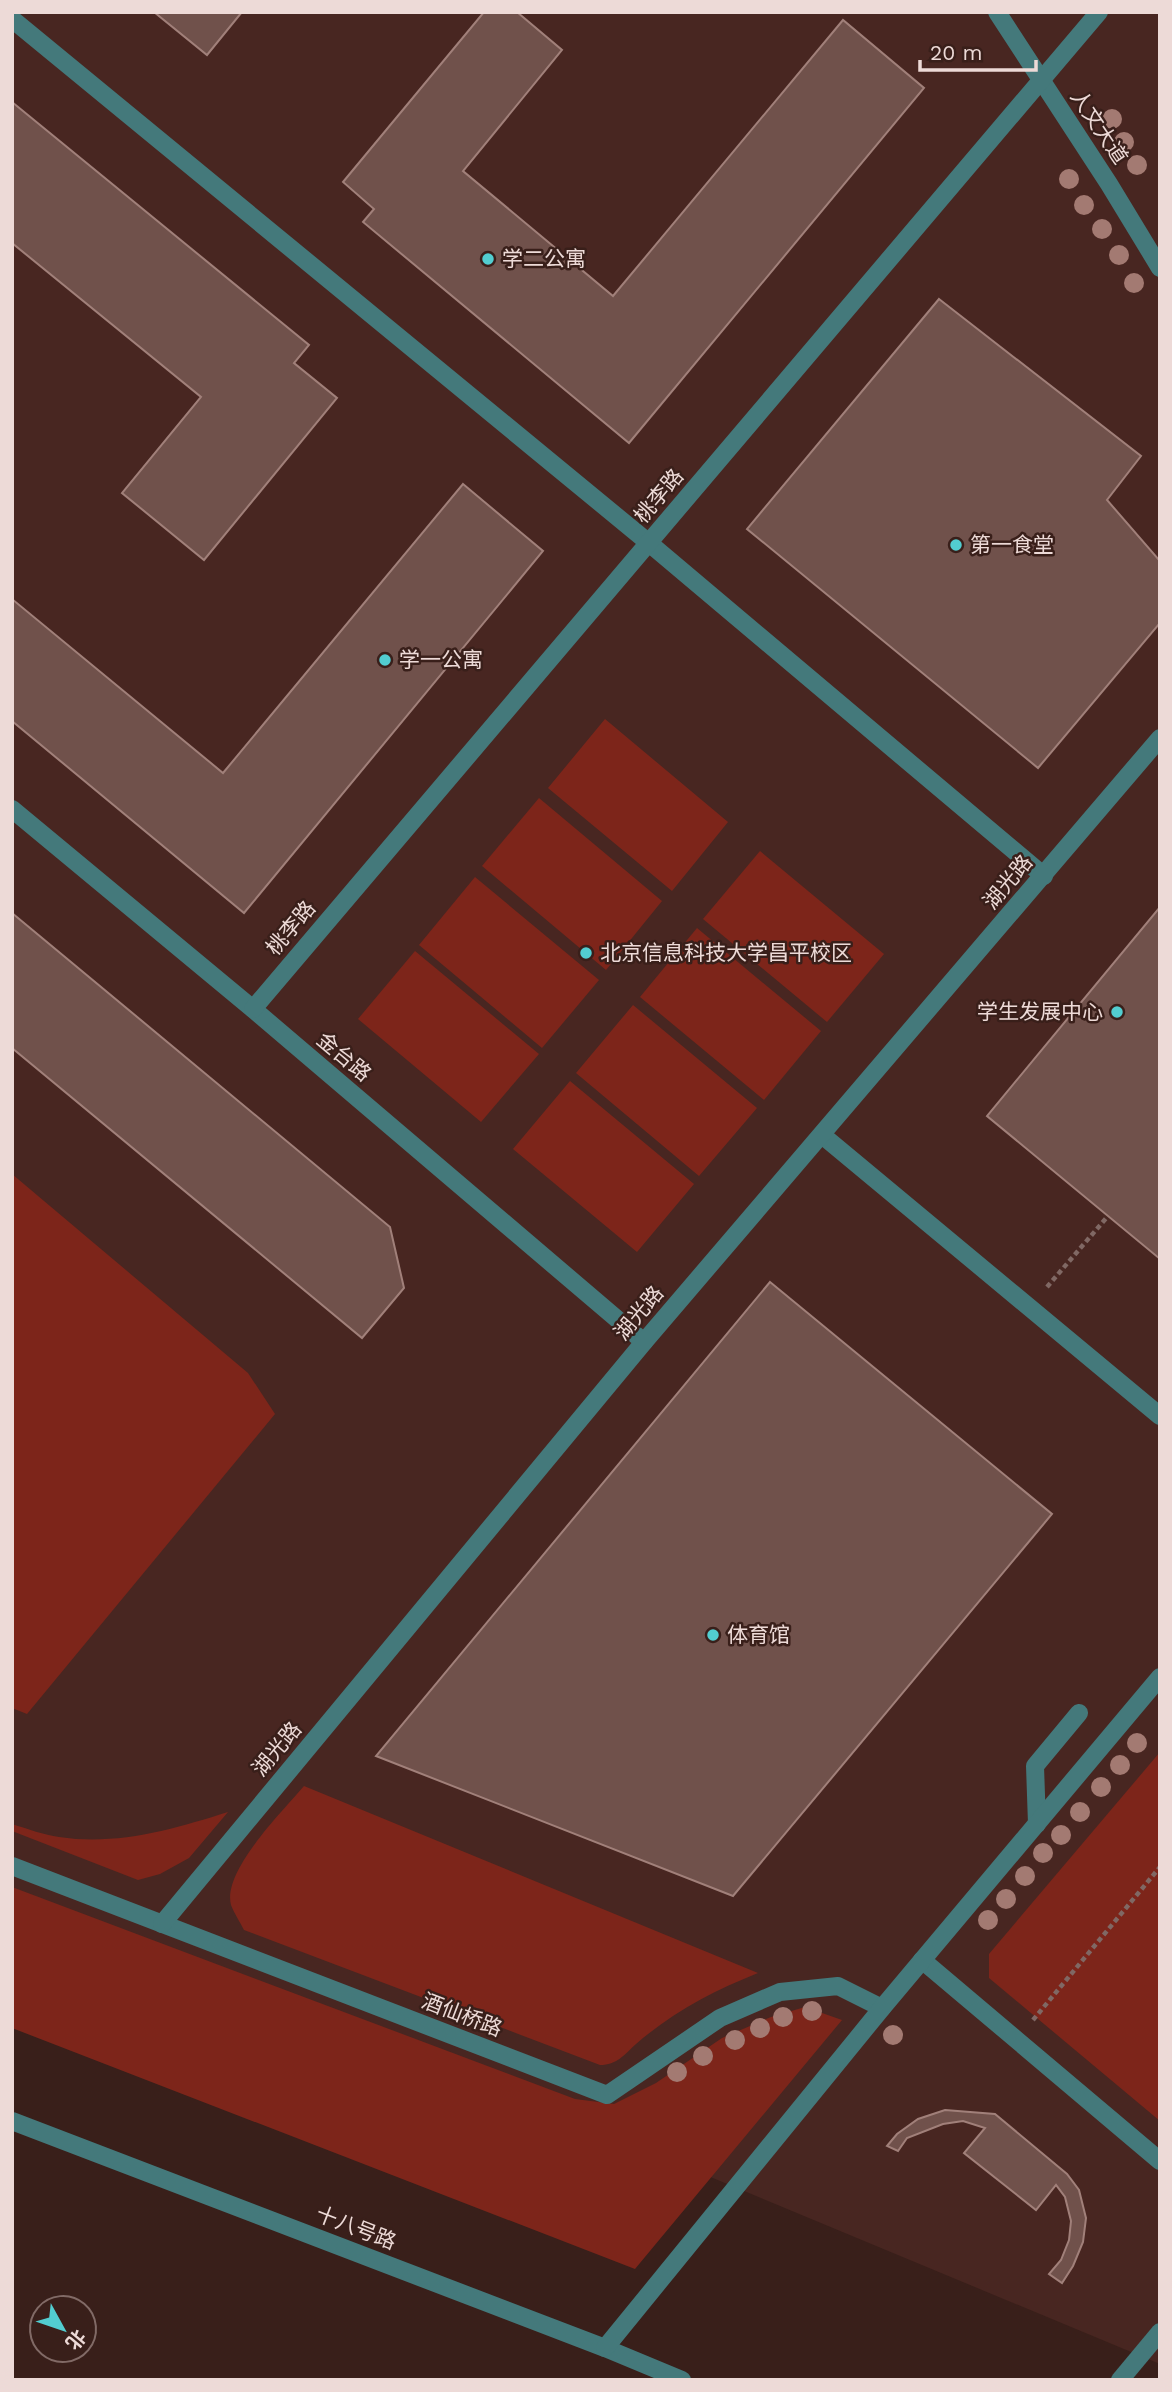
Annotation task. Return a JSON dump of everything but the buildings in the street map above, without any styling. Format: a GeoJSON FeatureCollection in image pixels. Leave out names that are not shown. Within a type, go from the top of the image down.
{"type":"FeatureCollection","features":[{"type":"Feature","properties":{"kind":"street","name":"人文大道"},"geometry":{"type":"LineString","coordinates":[[997,12],[1160,268]]}},
{"type":"Feature","properties":{"kind":"street","name":"桃李路"},"geometry":{"type":"LineString","coordinates":[[253,1009],[1099,12]]}},
{"type":"Feature","properties":{"kind":"street"},"geometry":{"type":"LineString","coordinates":[[12,19],[649,543],[1044,876]]}},
{"type":"Feature","properties":{"kind":"street","name":"湖光路"},"geometry":{"type":"LineString","coordinates":[[162,1924],[644,1342],[1160,738]]}},
{"type":"Feature","properties":{"kind":"street","name":"金台路"},"geometry":{"type":"LineString","coordinates":[[12,809],[253,1009],[644,1342]]}},
{"type":"Feature","properties":{"kind":"street"},"geometry":{"type":"LineString","coordinates":[[822,1135],[1160,1416]]}},
{"type":"Feature","properties":{"kind":"street"},"geometry":{"type":"LineString","coordinates":[[605,2347],[882,2008],[1160,1677]]}},
{"type":"Feature","properties":{"kind":"street"},"geometry":{"type":"LineString","coordinates":[[1037,1824],[1035,1766],[1079,1713]]}},
{"type":"Feature","properties":{"kind":"street","name":"酒仙桥路"},"geometry":{"type":"LineString","coordinates":[[12,1866],[607,2095],[720,2018],[780,1992],[838,1986],[882,2008]]}},
{"type":"Feature","properties":{"kind":"street"},"geometry":{"type":"LineString","coordinates":[[922,1960],[1160,2161]]}},
{"type":"Feature","properties":{"kind":"street","name":"十八号路"},"geometry":{"type":"LineString","coordinates":[[12,2121],[605,2347],[682,2380]]}},
{"type":"Feature","properties":{"kind":"street"},"geometry":{"type":"LineString","coordinates":[[1120,2380],[1160,2332]]}},
{"type":"Feature","properties":{"kind":"path"},"geometry":{"type":"LineString","coordinates":[[1030,1308],[1108,1216]]}},
{"type":"Feature","properties":{"kind":"path"},"geometry":{"type":"LineString","coordinates":[[1016,2040],[1160,1867]]}},
{"type":"Feature","properties":{"kind":"shaded area","name":"北京信息科技大学昌平校区"},"geometry":{"type":"Polygon","coordinates":[[[12,12],[1160,12],[1160,2364],[114,1929],[12,1893],[12,12]]]}},
{"type":"Feature","properties":{"kind":"shaded area"},"geometry":{"type":"Polygon","coordinates":[[[605,719],[728,822],[672,891],[548,788],[605,719]]]}},
{"type":"Feature","properties":{"kind":"shaded area"},"geometry":{"type":"Polygon","coordinates":[[[539,798],[662,901],[606,970],[482,866],[539,798]]]}},
{"type":"Feature","properties":{"kind":"shaded area"},"geometry":{"type":"Polygon","coordinates":[[[760,851],[884,954],[827,1022],[703,919],[760,851]]]}},
{"type":"Feature","properties":{"kind":"shaded area"},"geometry":{"type":"Polygon","coordinates":[[[475,877],[599,980],[542,1048],[419,945],[475,877]]]}},
{"type":"Feature","properties":{"kind":"shaded area"},"geometry":{"type":"Polygon","coordinates":[[[697,928],[821,1031],[764,1100],[640,997],[697,928]]]}},
{"type":"Feature","properties":{"kind":"shaded area"},"geometry":{"type":"Polygon","coordinates":[[[415,951],[539,1054],[481,1122],[358,1019],[415,951]]]}},
{"type":"Feature","properties":{"kind":"shaded area"},"geometry":{"type":"Polygon","coordinates":[[[633,1005],[757,1108],[699,1176],[576,1073],[633,1005]]]}},
{"type":"Feature","properties":{"kind":"shaded area"},"geometry":{"type":"Polygon","coordinates":[[[570,1081],[694,1184],[637,1252],[513,1149],[570,1081]]]}},
{"type":"Feature","properties":{"kind":"shaded area"},"geometry":{"type":"Polygon","coordinates":[[[12,1174],[248,1373],[275,1414],[27,1714],[12,1708],[12,1174]]]}},
{"type":"Feature","properties":{"kind":"shaded area"},"geometry":{"type":"Polygon","coordinates":[[[1160,1752],[1160,2121],[989,1978],[989,1954],[1160,1752]]]}},
{"type":"Feature","properties":{"kind":"shaded area"},"geometry":{"type":"Polygon","coordinates":[[[304,1786],[758,1973],[694,2003],[664,2022],[620,2059],[600,2065],[244,1930],[231,1905],[231,1891],[236,1876],[256,1842],[304,1786]]]}},
{"type":"Feature","properties":{"kind":"shaded area"},"geometry":{"type":"Polygon","coordinates":[[[228,1812],[189,1858],[160,1874],[138,1880],[12,1831],[12,1824],[59,1837],[124,1838],[166,1830],[228,1812]]]}},
{"type":"Feature","properties":{"kind":"shaded area"},"geometry":{"type":"Polygon","coordinates":[[[12,1887],[575,2099],[614,2104],[656,2083],[722,2038],[771,2017],[805,2007],[842,2020],[635,2269],[12,2028],[12,1887]]]}},
{"type":"Feature","properties":{"kind":"place","name":"学二公寓"},"geometry":{"type":"Point","coordinates":[488,259]}},
{"type":"Feature","properties":{"kind":"place","name":"第一食堂"},"geometry":{"type":"Point","coordinates":[956,545]}},
{"type":"Feature","properties":{"kind":"place","name":"学一公寓"},"geometry":{"type":"Point","coordinates":[385,660]}},
{"type":"Feature","properties":{"kind":"place","name":"北京信息科技大学昌平校区"},"geometry":{"type":"Point","coordinates":[586,953]}},
{"type":"Feature","properties":{"kind":"place","name":"学生发展中心"},"geometry":{"type":"Point","coordinates":[1117,1012]}},
{"type":"Feature","properties":{"kind":"place","name":"体育馆"},"geometry":{"type":"Point","coordinates":[713,1635]}}]}
